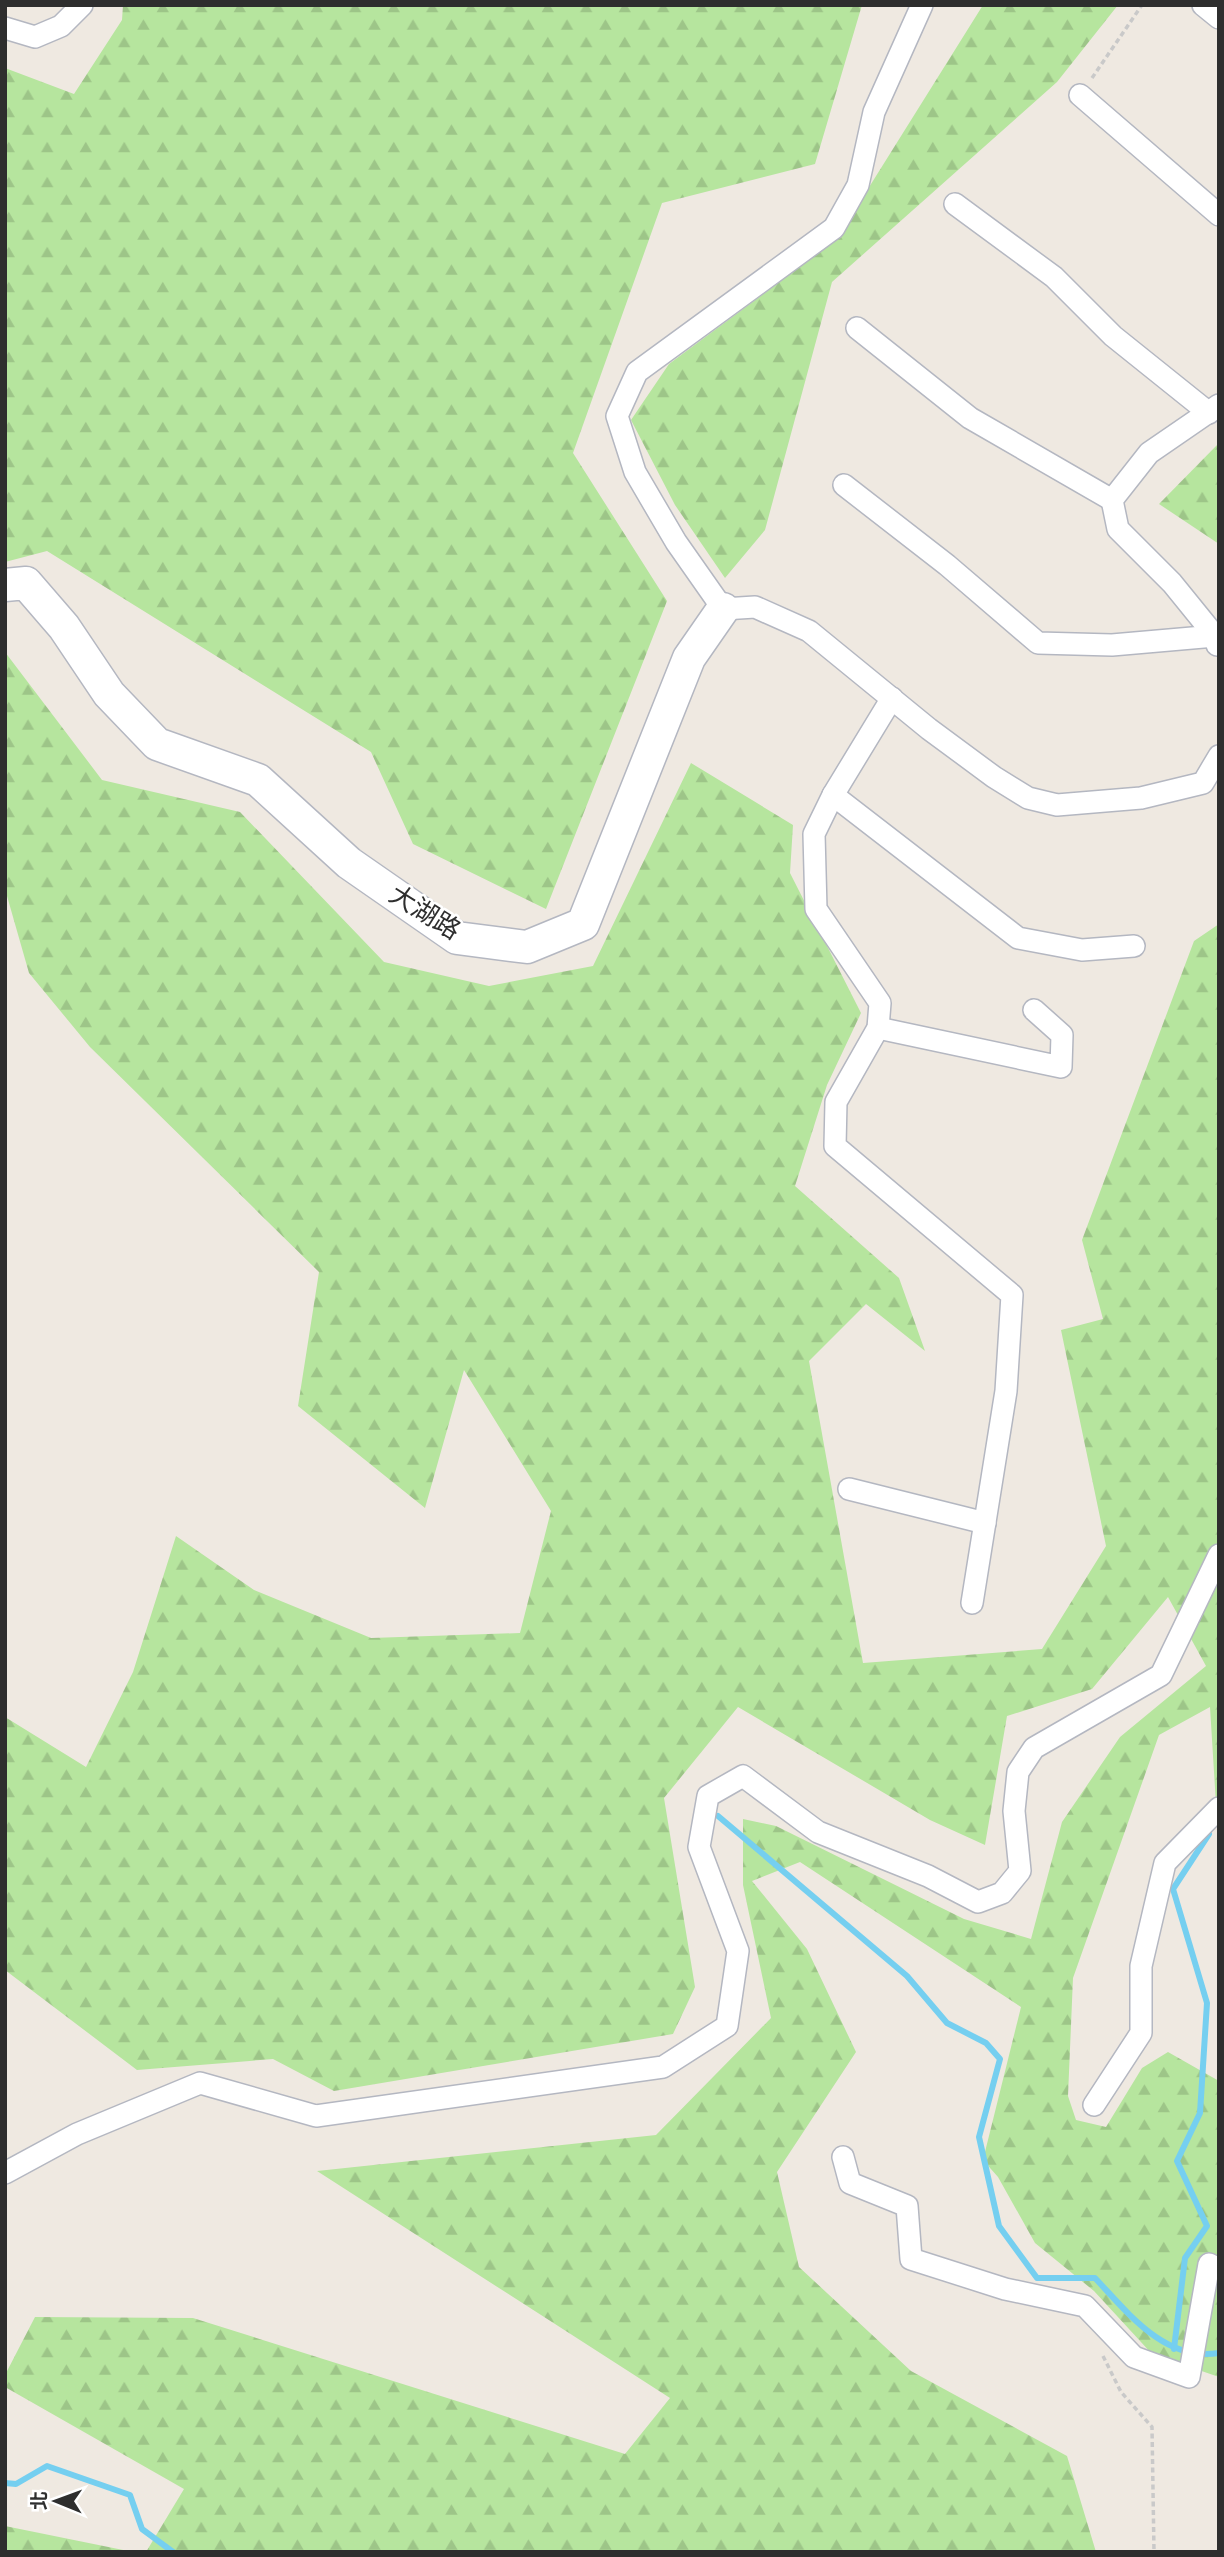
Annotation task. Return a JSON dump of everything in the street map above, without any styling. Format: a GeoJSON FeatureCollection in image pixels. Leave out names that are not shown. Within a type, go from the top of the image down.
{"type":"FeatureCollection","features":[{"type":"Feature","properties":{"kind":"street"},"geometry":{"type":"LineString","coordinates":[[5,28],[35,37],[61,26],[82,5]]}},
{"type":"Feature","properties":{"kind":"street"},"geometry":{"type":"LineString","coordinates":[[922,5],[874,112],[858,185],[834,228],[636,372],[617,416],[635,472],[676,542],[723,609],[755,607],[808,631],[994,777],[1028,798],[1057,805],[1141,799],[1203,783],[1219,756]]}},
{"type":"Feature","properties":{"kind":"street"},"geometry":{"type":"LineString","coordinates":[[1203,5],[1219,18]]}},
{"type":"Feature","properties":{"kind":"street"},"geometry":{"type":"LineString","coordinates":[[1080,95],[1219,215]]}},
{"type":"Feature","properties":{"kind":"street"},"geometry":{"type":"LineString","coordinates":[[955,204],[1054,276],[1113,336],[1214,409],[1149,453],[1112,500]]}},
{"type":"Feature","properties":{"kind":"street"},"geometry":{"type":"LineString","coordinates":[[857,328],[970,418],[1112,500],[1118,529],[1172,583],[1217,643]]}},
{"type":"Feature","properties":{"kind":"street"},"geometry":{"type":"LineString","coordinates":[[844,485],[947,565],[1038,643],[1217,643]]}},
{"type":"Feature","properties":{"kind":"street","name":"大湖路"},"geometry":{"type":"LineString","coordinates":[[5,585],[26,583],[64,627],[109,694],[157,744],[258,780],[349,863],[457,938],[527,947],[583,924],[689,658],[723,609]]}},
{"type":"Feature","properties":{"kind":"street"},"geometry":{"type":"LineString","coordinates":[[892,698],[833,795],[814,834],[816,909],[880,1003],[878,1028],[836,1102],[835,1146],[1012,1294],[1006,1391],[972,1604]]}},
{"type":"Feature","properties":{"kind":"street"},"geometry":{"type":"LineString","coordinates":[[833,795],[1018,938],[1082,950],[1134,946]]}},
{"type":"Feature","properties":{"kind":"street"},"geometry":{"type":"LineString","coordinates":[[878,1028],[1060,1067],[1062,1035],[1034,1010]]}},
{"type":"Feature","properties":{"kind":"street"},"geometry":{"type":"LineString","coordinates":[[849,1489],[985,1523]]}},
{"type":"Feature","properties":{"kind":"street"},"geometry":{"type":"LineString","coordinates":[[5,2174],[77,2134],[200,2083],[316,2116],[663,2067],[727,2026],[738,1951],[699,1847],[708,1796],[743,1776],[818,1832],[928,1876],[978,1902],[1002,1893],[1020,1871],[1014,1811],[1018,1772],[1034,1748],[1161,1675],[1219,1555]]}},
{"type":"Feature","properties":{"kind":"street"},"geometry":{"type":"LineString","coordinates":[[1094,2105],[1141,2033],[1141,1966],[1165,1863],[1219,1808]]}},
{"type":"Feature","properties":{"kind":"street"},"geometry":{"type":"LineString","coordinates":[[842,2157],[850,2183],[907,2206],[911,2259],[1005,2289],[1085,2306],[1134,2357],[1189,2377],[1209,2264],[1219,2269]]}},
{"type":"Feature","properties":{"kind":"path"},"geometry":{"type":"LineString","coordinates":[[1080,95],[1142,5]]}},
{"type":"Feature","properties":{"kind":"path"},"geometry":{"type":"LineString","coordinates":[[1107,2329],[1098,2346],[1121,2392],[1152,2427],[1154,2552]]}},
{"type":"Feature","properties":{"kind":"green space"},"geometry":{"type":"Polygon","coordinates":[[[123,5],[862,5],[815,164],[662,203],[573,453],[667,601],[546,909],[413,844],[371,752],[47,551],[5,562],[5,68],[74,94],[122,20],[123,5]]]}},
{"type":"Feature","properties":{"kind":"green space"},"geometry":{"type":"Polygon","coordinates":[[[983,5],[1118,5],[1057,82],[832,282],[765,530],[725,578],[675,505],[631,420],[669,364],[836,240],[983,5]]]}},
{"type":"Feature","properties":{"kind":"green space"},"geometry":{"type":"Polygon","coordinates":[[[1219,443],[1219,544],[1159,504],[1219,443]]]}},
{"type":"Feature","properties":{"kind":"green space"},"geometry":{"type":"Polygon","coordinates":[[[5,652],[102,780],[240,812],[384,962],[489,986],[593,966],[691,763],[793,825],[790,873],[861,1013],[827,1085],[795,1186],[899,1278],[925,1351],[866,1304],[809,1361],[863,1663],[1042,1649],[1106,1546],[1061,1330],[1103,1319],[1082,1240],[1194,941],[1219,924],[1219,1853],[1210,1707],[1159,1735],[1073,1978],[1068,2096],[1076,2120],[1106,2127],[1142,2068],[1168,2052],[1219,2081],[1219,2377],[1152,2354],[1094,2291],[1035,2243],[998,2177],[983,2160],[1021,2007],[800,1862],[752,1881],[807,1949],[856,2052],[777,2172],[799,2267],[911,2371],[1067,2456],[1096,2552],[146,2552],[184,2489],[5,2387],[5,2375],[35,2317],[193,2318],[625,2454],[670,2398],[317,2171],[656,2135],[771,2018],[743,1885],[743,1819],[776,1826],[964,1919],[1031,1939],[1062,1822],[1120,1737],[1206,1666],[1168,1597],[1092,1689],[1007,1716],[985,1845],[930,1820],[738,1707],[664,1798],[695,1987],[673,2034],[334,2091],[273,2059],[137,2070],[5,1970],[5,1717],[86,1767],[133,1672],[176,1536],[254,1590],[371,1638],[520,1633],[551,1511],[464,1370],[425,1508],[298,1406],[319,1272],[90,1047],[29,973],[5,889],[5,652]]]}},
{"type":"Feature","properties":{"kind":"green space"},"geometry":{"type":"Polygon","coordinates":[[[5,2526],[133,2552],[5,2552],[5,2526]]]}},
{"type":"Feature","properties":{"kind":"waterway"},"geometry":{"type":"LineString","coordinates":[[718,1816],[907,1976],[947,2023],[986,2043],[1000,2059],[979,2137],[999,2226],[1037,2278],[1095,2278],[1134,2319],[1165,2342],[1181,2350],[1200,2354],[1219,2353]]}},
{"type":"Feature","properties":{"kind":"waterway"},"geometry":{"type":"LineString","coordinates":[[1174,2349],[1185,2258],[1207,2226],[1177,2161],[1200,2113],[1207,2003],[1173,1889],[1209,1834]]}},
{"type":"Feature","properties":{"kind":"waterway"},"geometry":{"type":"LineString","coordinates":[[5,2483],[16,2484],[47,2466],[130,2495],[142,2529],[173,2552]]}}]}
